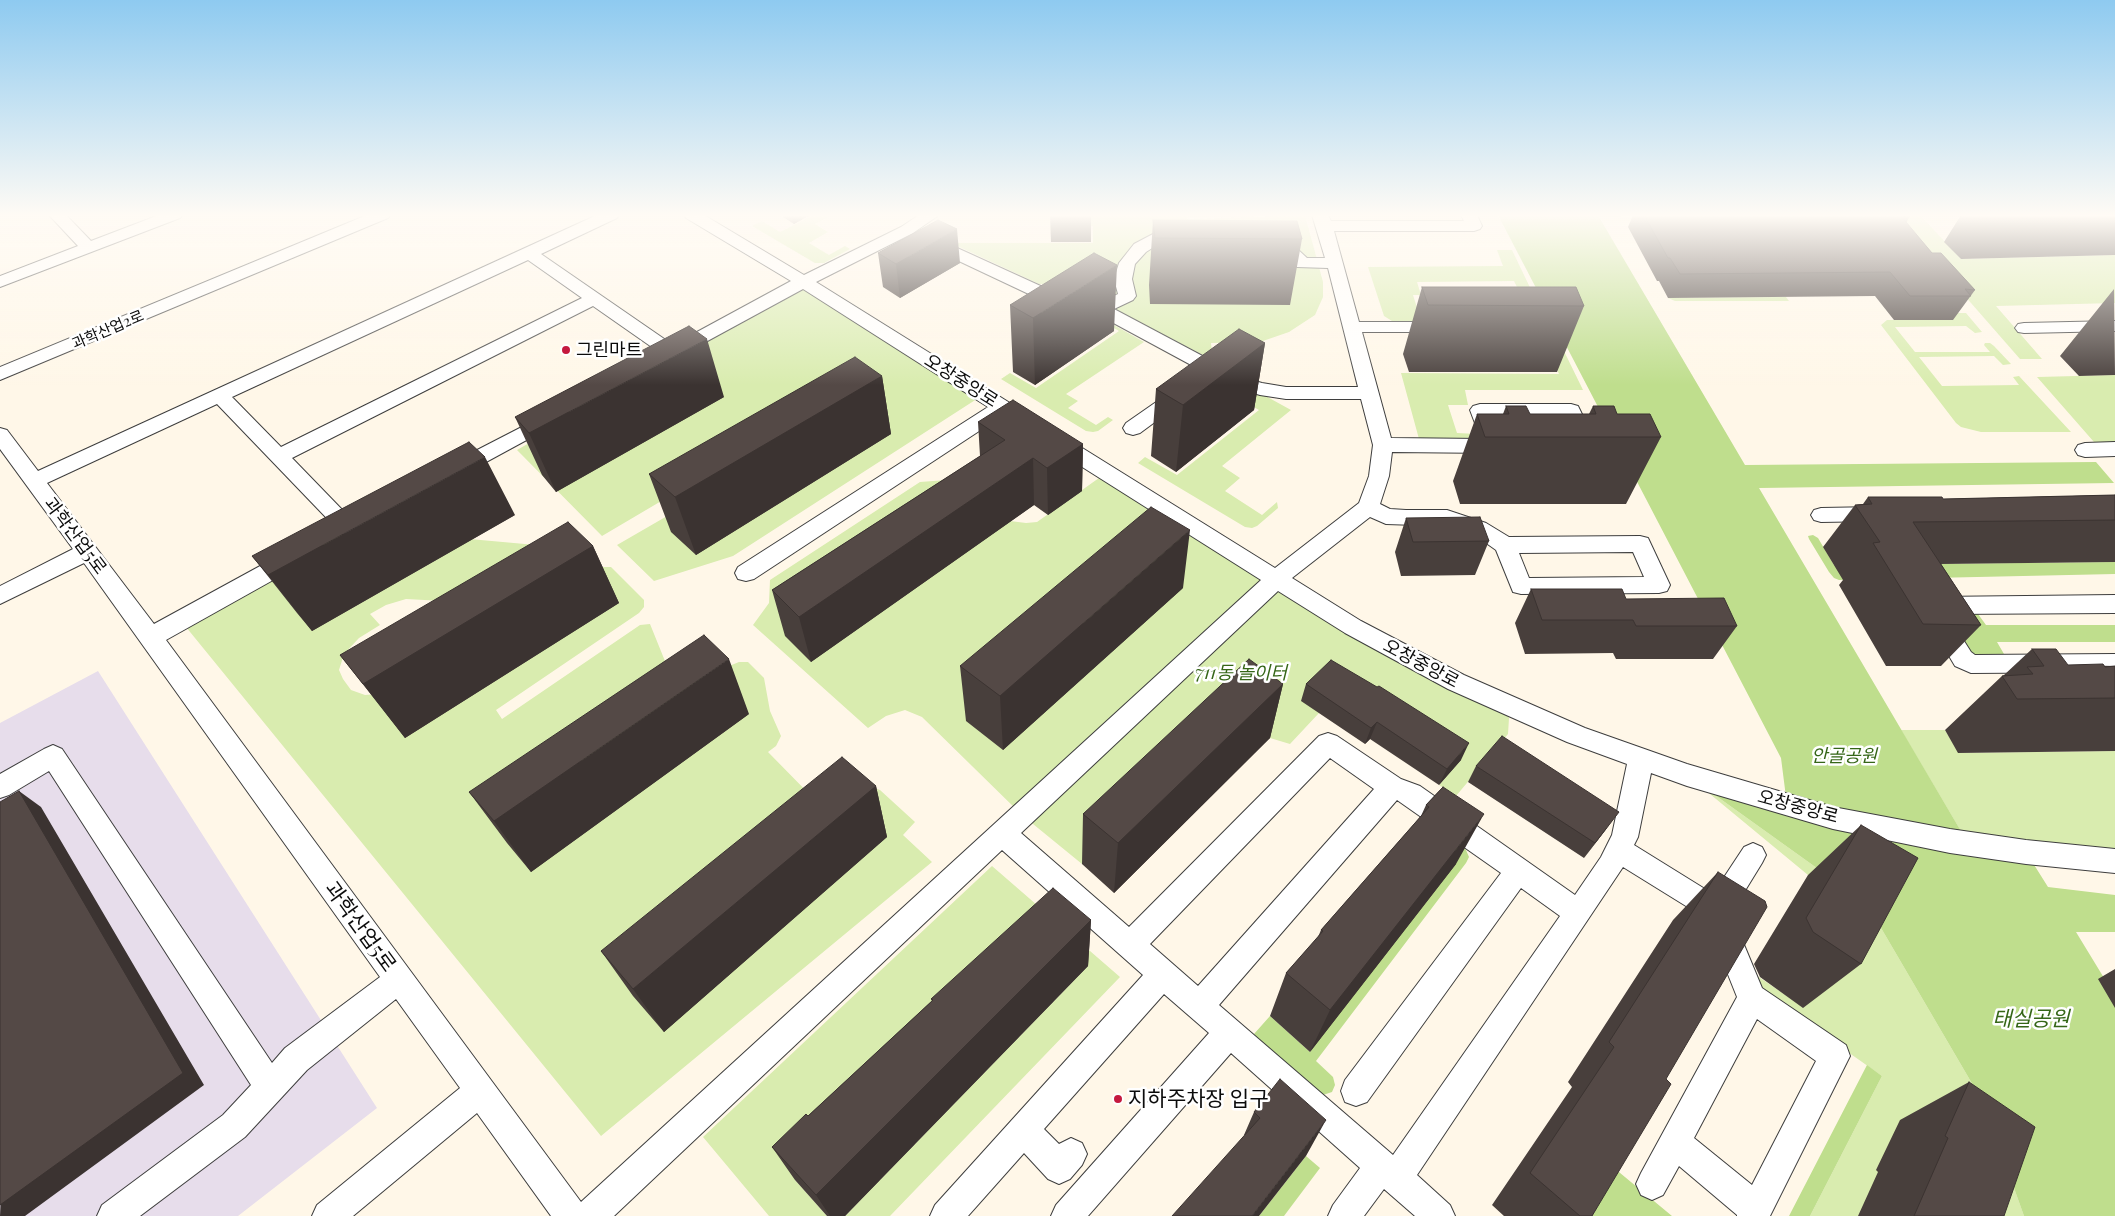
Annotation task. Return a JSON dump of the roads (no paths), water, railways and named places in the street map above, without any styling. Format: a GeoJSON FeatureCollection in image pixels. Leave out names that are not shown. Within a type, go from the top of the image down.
{"type":"FeatureCollection","features":[{"type":"Feature","properties":{"kind":"street"},"geometry":{"type":"LineString","coordinates":[[0,282],[27,272]]}},
{"type":"Feature","properties":{"kind":"street","name":"과학산업2로"},"geometry":{"type":"LineString","coordinates":[[0,374],[246,272]]}},
{"type":"Feature","properties":{"kind":"street"},"geometry":{"type":"LineString","coordinates":[[34,481],[488,272]]}},
{"type":"Feature","properties":{"kind":"street"},"geometry":{"type":"LineString","coordinates":[[555,272],[672,353]]}},
{"type":"Feature","properties":{"kind":"street","name":"오창중앙로"},"geometry":{"type":"LineString","coordinates":[[786,272],[1353,627],[1456,682],[1576,735],[1696,778],[1833,818],[1950,841],[2026,852],[2115,861]]}},
{"type":"Feature","properties":{"kind":"street"},"geometry":{"type":"LineString","coordinates":[[655,362],[824,272]]}},
{"type":"Feature","properties":{"kind":"street"},"geometry":{"type":"LineString","coordinates":[[995,272],[1038,292],[1101,310],[1237,382],[1260,389],[1286,393],[1370,394]]}},
{"type":"Feature","properties":{"kind":"street"},"geometry":{"type":"LineString","coordinates":[[1101,310],[1127,296],[1122,279],[1124,272]]}},
{"type":"Feature","properties":{"kind":"street"},"geometry":{"type":"LineString","coordinates":[[590,1216],[1276,579],[1368,507],[1379,476],[1383,445],[1337,272]]}},
{"type":"Feature","properties":{"kind":"street"},"geometry":{"type":"LineString","coordinates":[[279,456],[594,299]]}},
{"type":"Feature","properties":{"kind":"street"},"geometry":{"type":"LineString","coordinates":[[1352,327],[1451,322]]}},
{"type":"Feature","properties":{"kind":"street"},"geometry":{"type":"LineString","coordinates":[[2024,328],[2115,326]]}},
{"type":"Feature","properties":{"kind":"street"},"geometry":{"type":"LineString","coordinates":[[1133,428],[1213,370]]}},
{"type":"Feature","properties":{"kind":"street"},"geometry":{"type":"LineString","coordinates":[[220,396],[348,528]]}},
{"type":"Feature","properties":{"kind":"street"},"geometry":{"type":"LineString","coordinates":[[746,573],[1002,407]]}},
{"type":"Feature","properties":{"kind":"street"},"geometry":{"type":"LineString","coordinates":[[440,478],[568,409]]}},
{"type":"Feature","properties":{"kind":"street"},"geometry":{"type":"LineString","coordinates":[[1383,445],[1503,446],[1480,410],[1571,410],[1588,447],[1569,447]]}},
{"type":"Feature","properties":{"kind":"street","name":"과학산업5로"},"geometry":{"type":"LineString","coordinates":[[0,435],[151,637],[571,1216]]}},
{"type":"Feature","properties":{"kind":"street"},"geometry":{"type":"LineString","coordinates":[[2085,450],[2115,450]]}},
{"type":"Feature","properties":{"kind":"street"},"geometry":{"type":"LineString","coordinates":[[1368,507],[1386,516],[1447,518],[1478,528],[1505,545],[1640,544],[1659,585],[1521,586],[1505,545]]}},
{"type":"Feature","properties":{"kind":"street"},"geometry":{"type":"LineString","coordinates":[[1821,515],[1899,514]]}},
{"type":"Feature","properties":{"kind":"street"},"geometry":{"type":"LineString","coordinates":[[0,596],[86,552]]}},
{"type":"Feature","properties":{"kind":"street"},"geometry":{"type":"LineString","coordinates":[[151,637],[306,552]]}},
{"type":"Feature","properties":{"kind":"street"},"geometry":{"type":"LineString","coordinates":[[2115,604],[1936,606],[1932,609],[1963,660],[1971,664],[2115,663]]}},
{"type":"Feature","properties":{"kind":"street"},"geometry":{"type":"LineString","coordinates":[[1130,945],[1328,743],[1392,787],[1411,794],[1578,914]]}},
{"type":"Feature","properties":{"kind":"street"},"geometry":{"type":"LineString","coordinates":[[0,787],[53,756],[270,1087]]}},
{"type":"Feature","properties":{"kind":"street"},"geometry":{"type":"LineString","coordinates":[[1344,1216],[1389,1172],[1578,914],[1620,850],[1625,837],[1641,758]]}},
{"type":"Feature","properties":{"kind":"street"},"geometry":{"type":"LineString","coordinates":[[1199,1006],[1392,787]]}},
{"type":"Feature","properties":{"kind":"street"},"geometry":{"type":"LineString","coordinates":[[1002,833],[1439,1216]]}},
{"type":"Feature","properties":{"kind":"street"},"geometry":{"type":"LineString","coordinates":[[1620,850],[1717,912],[1752,998],[1835,1056],[1754,1212],[1727,1178],[1674,1142]]}},
{"type":"Feature","properties":{"kind":"street"},"geometry":{"type":"LineString","coordinates":[[1717,912],[1754,855]]}},
{"type":"Feature","properties":{"kind":"street"},"geometry":{"type":"LineString","coordinates":[[1356,1092],[1518,871]]}},
{"type":"Feature","properties":{"kind":"street"},"geometry":{"type":"LineString","coordinates":[[946,1216],[1163,974]]}},
{"type":"Feature","properties":{"kind":"street"},"geometry":{"type":"LineString","coordinates":[[112,1216],[234,1126],[296,1059],[398,980]]}},
{"type":"Feature","properties":{"kind":"street"},"geometry":{"type":"LineString","coordinates":[[1652,1184],[1752,998]]}},
{"type":"Feature","properties":{"kind":"street"},"geometry":{"type":"LineString","coordinates":[[1076,1206],[1229,1032]]}},
{"type":"Feature","properties":{"kind":"street"},"geometry":{"type":"LineString","coordinates":[[328,1216],[480,1091]]}},
{"type":"Feature","properties":{"kind":"street"},"geometry":{"type":"LineString","coordinates":[[1024,1130],[1065,1161],[1076,1206]]}},
{"type":"Feature","properties":{"kind":"place","name":"그린마트"},"geometry":{"type":"Point","coordinates":[566,350]}},
{"type":"Feature","properties":{"kind":"place","name":"지하주차장 입구"},"geometry":{"type":"Point","coordinates":[1118,1099]}},
{"type":"Feature","properties":{"kind":"park label","name":"711동 놀이터"},"geometry":{"type":"Point","coordinates":[1241,673]}},
{"type":"Feature","properties":{"kind":"park label","name":"안골공원"},"geometry":{"type":"Point","coordinates":[1844,756]}},
{"type":"Feature","properties":{"kind":"park label","name":"태실공원"},"geometry":{"type":"Point","coordinates":[2031,1019]}}]}
